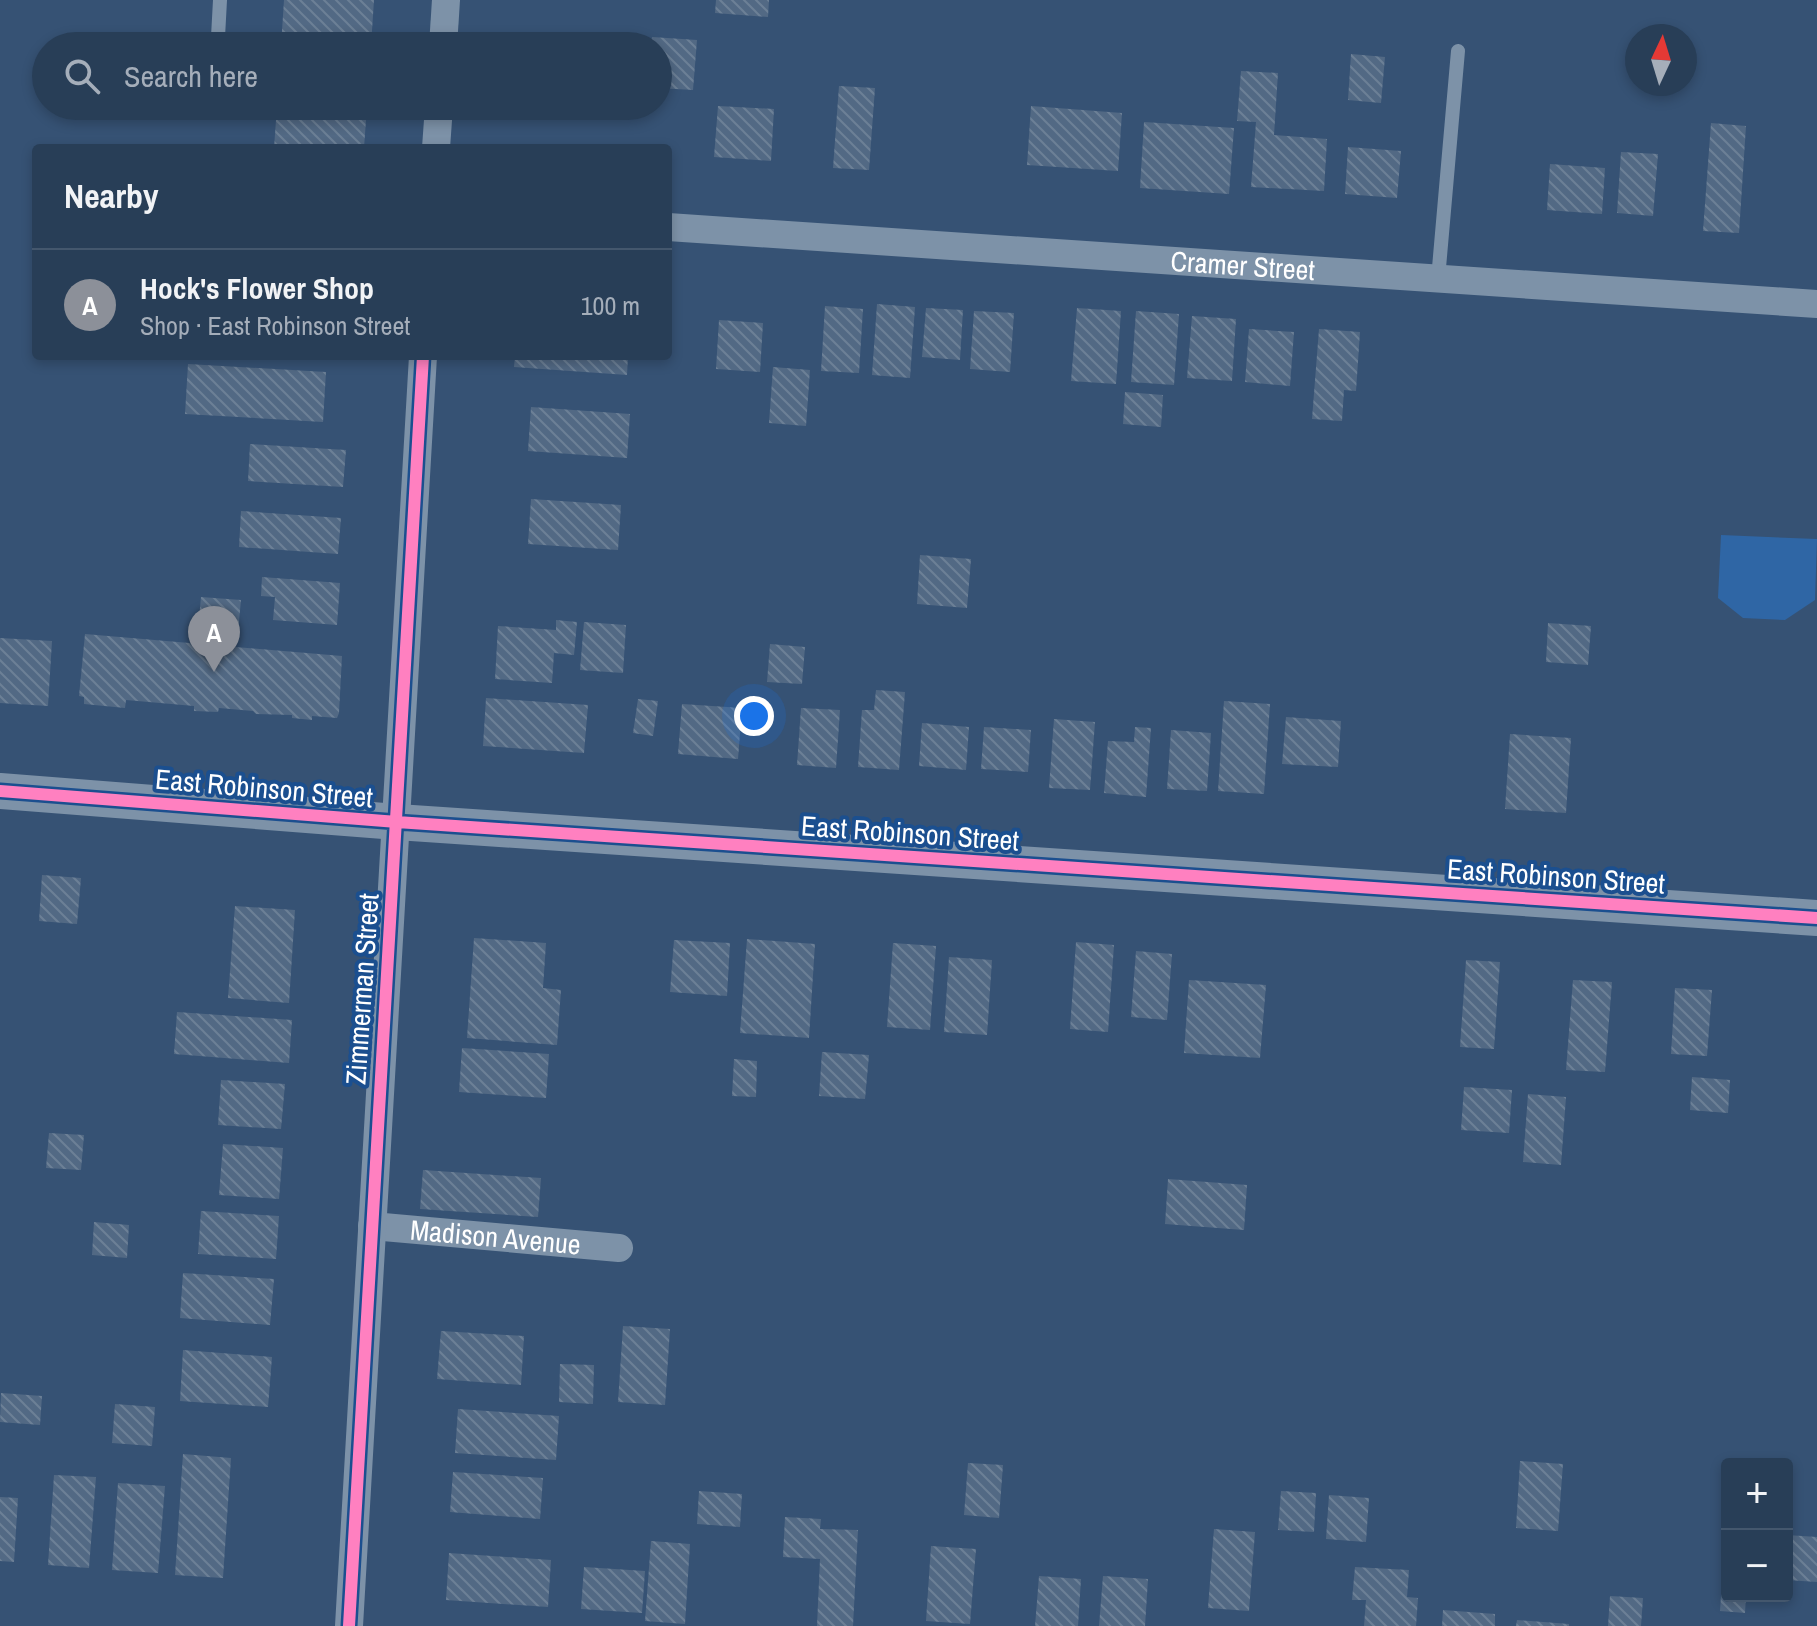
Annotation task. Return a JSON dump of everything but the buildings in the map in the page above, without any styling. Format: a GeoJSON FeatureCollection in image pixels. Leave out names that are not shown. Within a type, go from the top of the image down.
{"type":"FeatureCollection","features":[{"type":"Feature","properties":{"kind":"street"},"geometry":{"type":"LineString","coordinates":[[444,32],[446,0]]}},
{"type":"Feature","properties":{"kind":"street"},"geometry":{"type":"LineString","coordinates":[[436,144],[438,120]]}},
{"type":"Feature","properties":{"kind":"street","name":"Cramer Street"},"geometry":{"type":"LineString","coordinates":[[672,227],[1817,304]]}},
{"type":"Feature","properties":{"kind":"street","name":"Zimmerman Street"},"geometry":{"type":"LineString","coordinates":[[349,1626],[423,360]]}},
{"type":"Feature","properties":{"kind":"street","name":"East Robinson Street"},"geometry":{"type":"LineString","coordinates":[[0,791],[397,822],[1817,918]]}},
{"type":"Feature","properties":{"kind":"street","name":"Madison Avenue"},"geometry":{"type":"LineString","coordinates":[[372,1226],[619,1248]]}},
{"type":"Feature","properties":{"kind":"lane"},"geometry":{"type":"LineString","coordinates":[[218,32],[220,0]]}},
{"type":"Feature","properties":{"kind":"lane"},"geometry":{"type":"LineString","coordinates":[[1438,279],[1458,51]]}},
{"type":"Feature","properties":{"kind":"shaded area"},"geometry":{"type":"Polygon","coordinates":[[[1721,535],[1817,539],[1815,600],[1785,620],[1743,618],[1718,598],[1721,535]]]}},
{"type":"Feature","properties":{"kind":"cycle path"},"geometry":{"type":"LineString","coordinates":[[349,1626],[423,360]]}},
{"type":"Feature","properties":{"kind":"cycle path"},"geometry":{"type":"LineString","coordinates":[[0,791],[397,822],[1817,918]]}},
{"type":"Feature","properties":{"kind":"place","name":"Hock's Flower Shop"},"geometry":{"type":"Point","coordinates":[214,672]}}]}
